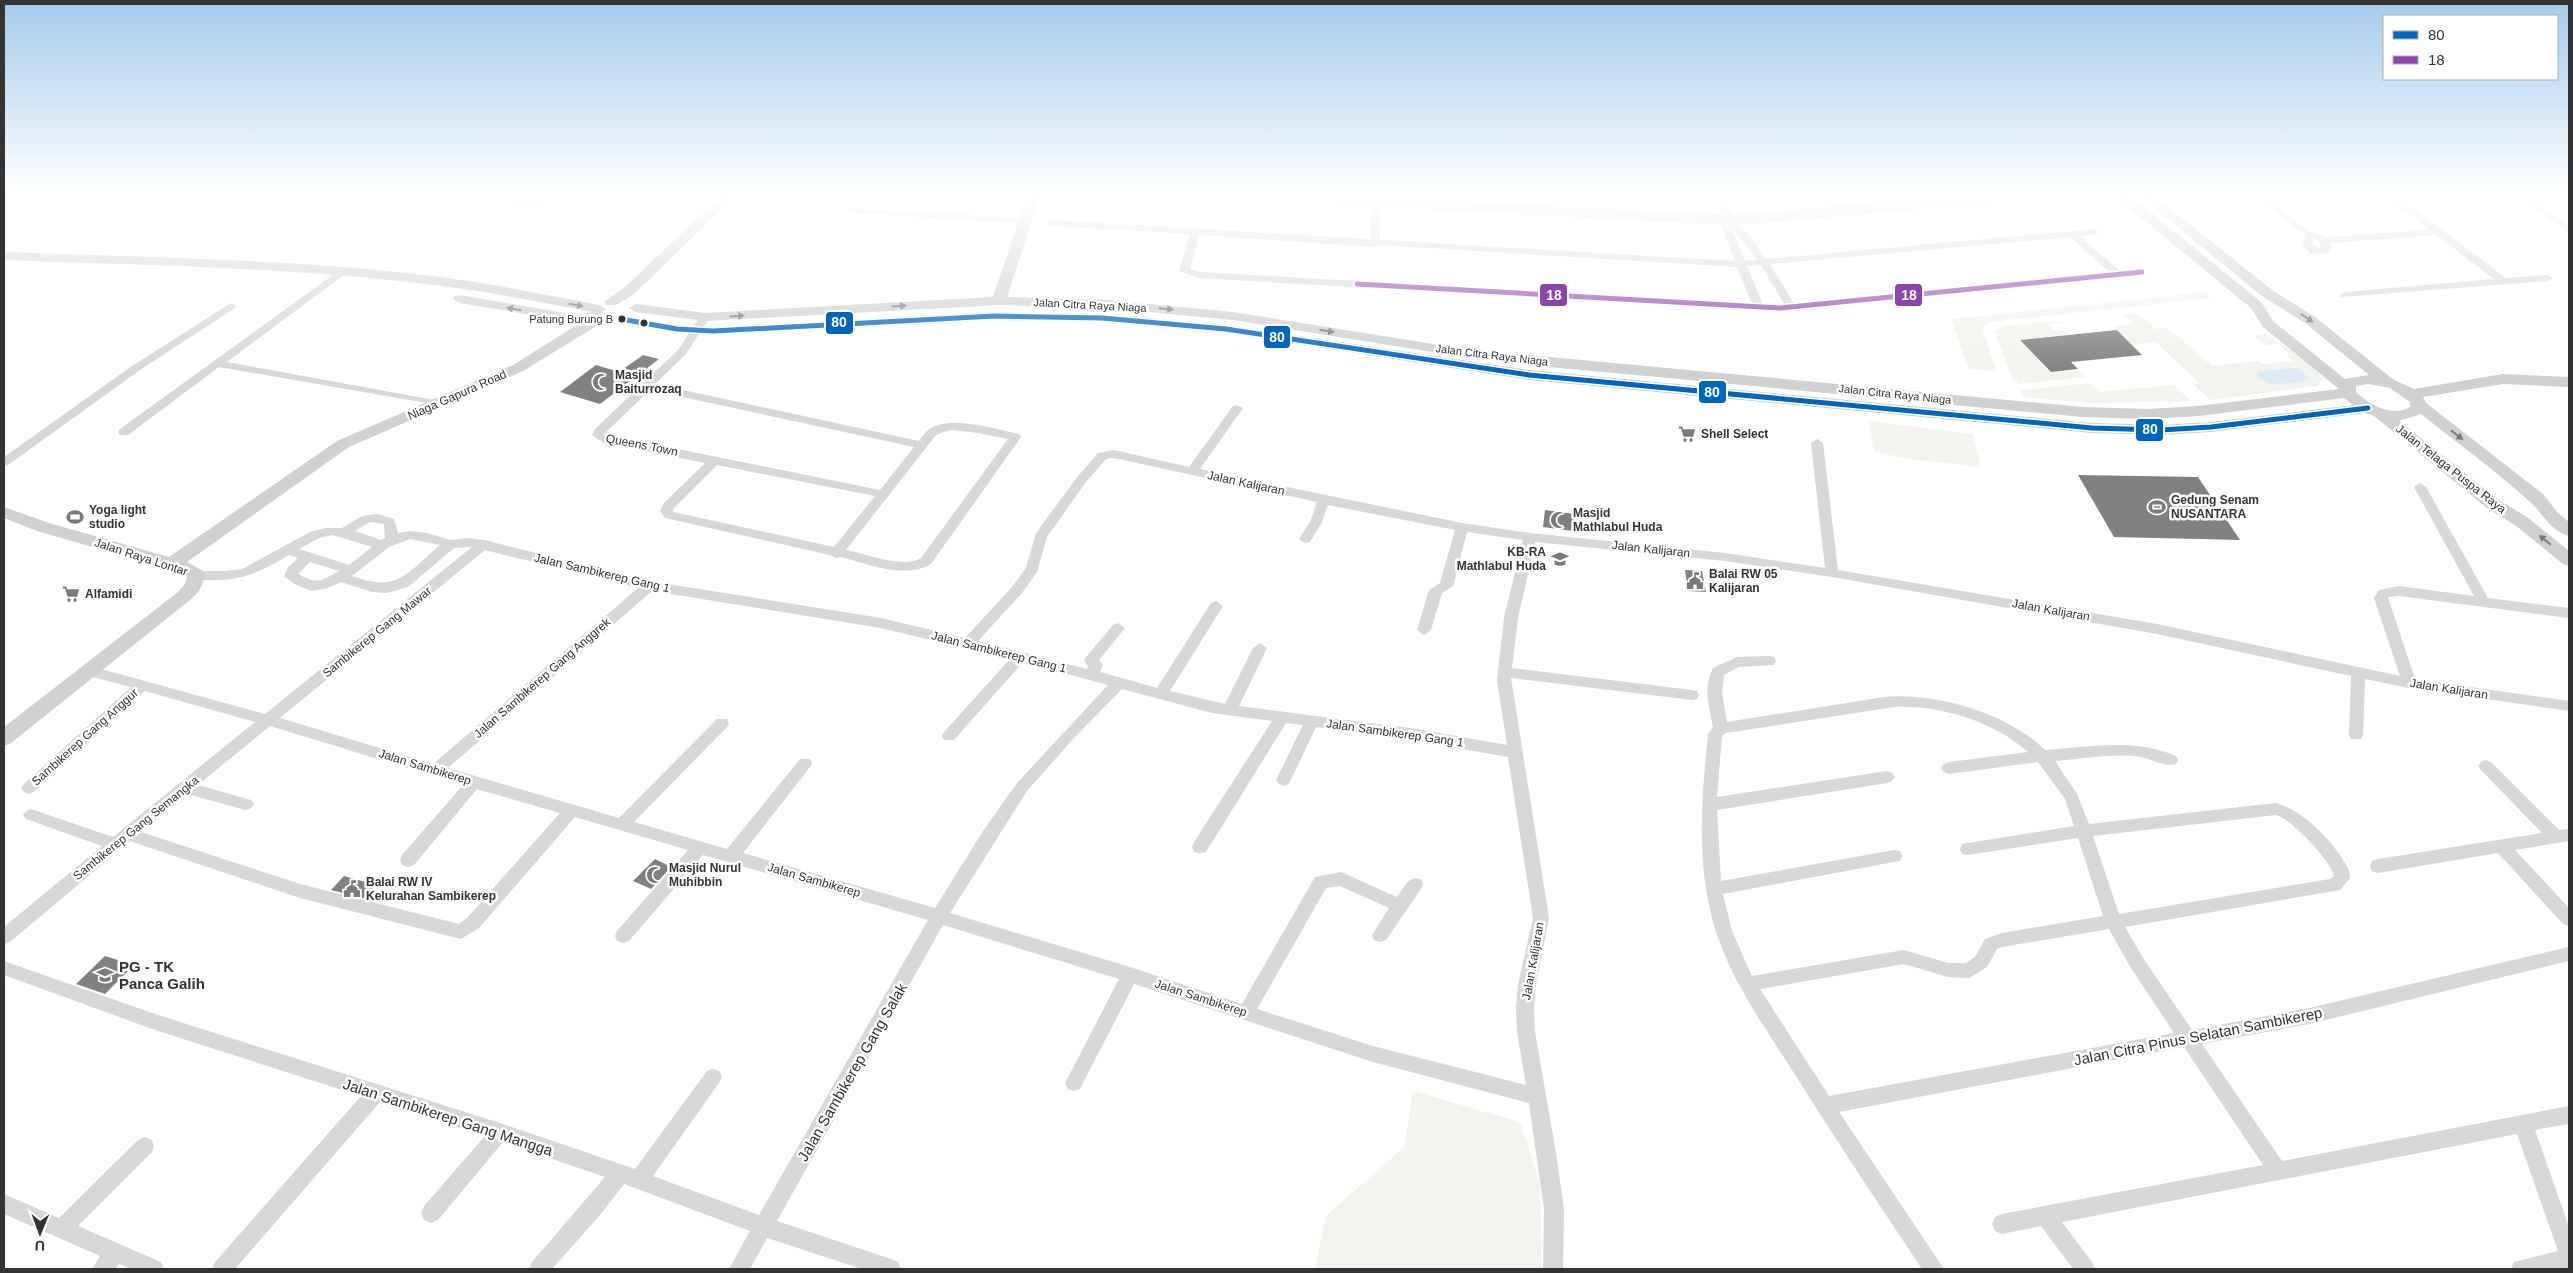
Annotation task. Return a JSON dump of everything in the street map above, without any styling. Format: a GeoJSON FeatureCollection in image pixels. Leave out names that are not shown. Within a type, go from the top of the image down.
{"type":"FeatureCollection","features":[{"type":"Feature","properties":{"kind":"street","name":"Niaga Gapura Road"},"geometry":{"type":"LineString","coordinates":[[183,569],[307,476],[312,468],[343,444],[440,404],[518,368],[602,312],[629,291],[670,252]]}},
{"type":"Feature","properties":{"kind":"street"},"geometry":{"type":"LineString","coordinates":[[621,319],[632,314],[643,292],[684,252]]}},
{"type":"Feature","properties":{"kind":"street"},"geometry":{"type":"LineString","coordinates":[[999,301],[1015,252]]}},
{"type":"Feature","properties":{"kind":"street"},"geometry":{"type":"LineString","coordinates":[[1189,252],[1184,271],[1200,275],[1759,308],[1792,308],[2142,272]]}},
{"type":"Feature","properties":{"kind":"street"},"geometry":{"type":"LineString","coordinates":[[1529,252],[1741,264],[1877,252]]}},
{"type":"Feature","properties":{"kind":"street"},"geometry":{"type":"LineString","coordinates":[[1738,252],[1759,308]]}},
{"type":"Feature","properties":{"kind":"street"},"geometry":{"type":"LineString","coordinates":[[1755,252],[1792,308]]}},
{"type":"Feature","properties":{"kind":"street"},"geometry":{"type":"LineString","coordinates":[[2093,252],[2117,274]]}},
{"type":"Feature","properties":{"kind":"street","name":"Jalan Telaga Puspa Raya"},"geometry":{"type":"LineString","coordinates":[[2190,252],[2256,305],[2268,324],[2348,390],[2493,504],[2521,521],[2569,560]]}},
{"type":"Feature","properties":{"kind":"street"},"geometry":{"type":"LineString","coordinates":[[2217,252],[2280,302],[2310,320],[2388,382],[2415,399],[2537,498],[2552,517],[2569,530]]}},
{"type":"Feature","properties":{"kind":"street"},"geometry":{"type":"LineString","coordinates":[[2465,252],[2504,282]]}},
{"type":"Feature","properties":{"kind":"street"},"geometry":{"type":"LineString","coordinates":[[4,256],[341,272],[477,286],[602,312]]}},
{"type":"Feature","properties":{"kind":"street"},"geometry":{"type":"LineString","coordinates":[[124,432],[341,272]]}},
{"type":"Feature","properties":{"kind":"street"},"geometry":{"type":"LineString","coordinates":[[2345,294],[2548,278]]}},
{"type":"Feature","properties":{"kind":"street"},"geometry":{"type":"LineString","coordinates":[[477,286],[460,299],[575,319],[602,312]]}},
{"type":"Feature","properties":{"kind":"street","name":"Jalan Citra Raya Niaga"},"geometry":{"type":"LineString","coordinates":[[602,312],[625,300],[635,306],[705,317],[849,315],[1187,317]]}},
{"type":"Feature","properties":{"kind":"street","name":"Jalan Citra Raya Niaga"},"geometry":{"type":"LineString","coordinates":[[602,312],[621,319],[697,331],[999,301],[1108,304],[1453,365],[1529,375],[1774,389],[2082,412],[2148,414],[2198,411],[2348,390],[2348,384],[2359,379],[2388,382]]}},
{"type":"Feature","properties":{"kind":"street"},"geometry":{"type":"LineString","coordinates":[[2256,305],[2280,302]]}},
{"type":"Feature","properties":{"kind":"street"},"geometry":{"type":"LineString","coordinates":[[4,462],[136,368],[231,306]]}},
{"type":"Feature","properties":{"kind":"street","name":"Queens Town"},"geometry":{"type":"LineString","coordinates":[[705,317],[682,352],[598,435],[604,438],[715,460]]}},
{"type":"Feature","properties":{"kind":"street"},"geometry":{"type":"LineString","coordinates":[[216,364],[440,404]]}},
{"type":"Feature","properties":{"kind":"street"},"geometry":{"type":"LineString","coordinates":[[2415,399],[2504,379],[2569,382]]}},
{"type":"Feature","properties":{"kind":"street"},"geometry":{"type":"LineString","coordinates":[[649,386],[922,445]]}},
{"type":"Feature","properties":{"kind":"street","name":"Jalan Citra Raya Niaga"},"geometry":{"type":"LineString","coordinates":[[1774,389],[2092,428],[2160,430],[2211,427],[2374,410],[2409,415],[2415,413],[2415,399]]}},
{"type":"Feature","properties":{"kind":"street"},"geometry":{"type":"LineString","coordinates":[[1192,471],[1237,408]]}},
{"type":"Feature","properties":{"kind":"street"},"geometry":{"type":"LineString","coordinates":[[836,554],[932,432],[950,425],[1015,437],[926,561],[918,566],[903,567],[836,554],[669,515],[666,511],[668,506],[715,460],[883,494]]}},
{"type":"Feature","properties":{"kind":"street"},"geometry":{"type":"LineString","coordinates":[[1817,443],[1832,572]]}},
{"type":"Feature","properties":{"kind":"street","name":"Jalan Kalijaran"},"geometry":{"type":"LineString","coordinates":[[967,644],[1017,590],[1032,569],[1041,536],[1092,466],[1102,456],[1110,454],[1324,500],[1462,527],[1682,552],[1832,572],[2147,627],[2409,683],[2569,706]]}},
{"type":"Feature","properties":{"kind":"street"},"geometry":{"type":"LineString","coordinates":[[2420,487],[2484,602]]}},
{"type":"Feature","properties":{"kind":"street"},"geometry":{"type":"LineString","coordinates":[[1305,539],[1316,522],[1324,500]]}},
{"type":"Feature","properties":{"kind":"street","name":"Jalan Raya Lontar"},"geometry":{"type":"LineString","coordinates":[[4,512],[43,527],[183,569],[193,587],[4,738]]}},
{"type":"Feature","properties":{"kind":"street"},"geometry":{"type":"LineString","coordinates":[[308,557],[293,570],[291,576],[312,586],[326,584],[346,574],[386,542],[390,522],[373,516],[364,519],[345,532]]}},
{"type":"Feature","properties":{"kind":"street"},"geometry":{"type":"LineString","coordinates":[[2521,521],[2552,517]]}},
{"type":"Feature","properties":{"kind":"street"},"geometry":{"type":"LineString","coordinates":[[1424,630],[1436,590],[1446,586],[1462,527]]}},
{"type":"Feature","properties":{"kind":"street"},"geometry":{"type":"LineString","coordinates":[[183,569],[229,577],[244,575],[321,532],[328,530],[386,542]]}},
{"type":"Feature","properties":{"kind":"street","name":"Jalan Sambikerep Gang 1"},"geometry":{"type":"LineString","coordinates":[[386,542],[425,536],[450,544],[465,542],[484,544],[649,586],[837,614],[1020,656],[1229,711],[1417,735],[1515,752]]}},
{"type":"Feature","properties":{"kind":"street","name":"Jalan Kalijaran"},"geometry":{"type":"LineString","coordinates":[[1530,536],[1511,618],[1504,672],[1541,918],[1524,1008],[1526,1032],[1544,1135],[1554,1209],[1553,1269]]}},
{"type":"Feature","properties":{"kind":"street"},"geometry":{"type":"LineString","coordinates":[[288,550],[346,574],[374,589],[394,588],[403,584],[450,544]]}},
{"type":"Feature","properties":{"kind":"street","name":"Sambikerep Gang Mawar"},"geometry":{"type":"LineString","coordinates":[[269,720],[484,544]]}},
{"type":"Feature","properties":{"kind":"street","name":"Jalan Sambikerep Gang Anggrek"},"geometry":{"type":"LineString","coordinates":[[436,770],[649,586]]}},
{"type":"Feature","properties":{"kind":"street"},"geometry":{"type":"LineString","coordinates":[[2409,683],[2381,595],[2399,591],[2569,614]]}},
{"type":"Feature","properties":{"kind":"street"},"geometry":{"type":"LineString","coordinates":[[1161,694],[1216,606]]}},
{"type":"Feature","properties":{"kind":"street"},"geometry":{"type":"LineString","coordinates":[[1091,676],[1096,665],[1091,661],[1118,628]]}},
{"type":"Feature","properties":{"kind":"street"},"geometry":{"type":"LineString","coordinates":[[1229,711],[1260,648]]}},
{"type":"Feature","properties":{"kind":"street"},"geometry":{"type":"LineString","coordinates":[[948,736],[1020,656]]}},
{"type":"Feature","properties":{"kind":"street"},"geometry":{"type":"LineString","coordinates":[[1721,729],[1714,693],[1714,682],[1718,672],[1738,662],[1769,661]]}},
{"type":"Feature","properties":{"kind":"street","name":"Jalan Sambikerep"},"geometry":{"type":"LineString","coordinates":[[90,671],[269,720],[474,782],[623,823],[939,916],[1130,974],[1381,1056],[1536,1096]]}},
{"type":"Feature","properties":{"kind":"street"},"geometry":{"type":"LineString","coordinates":[[1504,672],[1692,695]]}},
{"type":"Feature","properties":{"kind":"street"},"geometry":{"type":"LineString","coordinates":[[2356,735],[2358,673]]}},
{"type":"Feature","properties":{"kind":"street","name":"Jalan Sambikerep Gang Salak"},"geometry":{"type":"LineString","coordinates":[[739,1269],[939,916],[988,835],[1022,787],[1118,683]]}},
{"type":"Feature","properties":{"kind":"street","name":"Sambikerep Gang Anggur"},"geometry":{"type":"LineString","coordinates":[[29,788],[142,686]]}},
{"type":"Feature","properties":{"kind":"street"},"geometry":{"type":"LineString","coordinates":[[1934,1269],[1824,1106],[1747,984],[1724,933],[1713,889],[1708,805],[1715,734],[1721,729],[1905,700],[1923,701],[1974,717],[2016,735],[2042,756],[2061,780],[2072,798],[2113,921],[2137,963],[2278,1171]]}},
{"type":"Feature","properties":{"kind":"street"},"geometry":{"type":"LineString","coordinates":[[1200,847],[1282,718]]}},
{"type":"Feature","properties":{"kind":"street","name":"Sambikerep Gang Semangka"},"geometry":{"type":"LineString","coordinates":[[4,937],[121,839],[269,720]]}},
{"type":"Feature","properties":{"kind":"street"},"geometry":{"type":"LineString","coordinates":[[1284,780],[1312,721]]}},
{"type":"Feature","properties":{"kind":"street"},"geometry":{"type":"LineString","coordinates":[[623,823],[722,723]]}},
{"type":"Feature","properties":{"kind":"street"},"geometry":{"type":"LineString","coordinates":[[1949,768],[2042,756],[2140,750],[2171,760]]}},
{"type":"Feature","properties":{"kind":"street"},"geometry":{"type":"LineString","coordinates":[[731,856],[805,763]]}},
{"type":"Feature","properties":{"kind":"street"},"geometry":{"type":"LineString","coordinates":[[2486,766],[2563,836]]}},
{"type":"Feature","properties":{"kind":"street"},"geometry":{"type":"LineString","coordinates":[[1708,805],[1887,777]]}},
{"type":"Feature","properties":{"kind":"street"},"geometry":{"type":"LineString","coordinates":[[408,860],[474,782]]}},
{"type":"Feature","properties":{"kind":"street"},"geometry":{"type":"LineString","coordinates":[[185,788],[246,804]]}},
{"type":"Feature","properties":{"kind":"street"},"geometry":{"type":"LineString","coordinates":[[31,815],[300,891],[460,932],[473,923],[573,809]]}},
{"type":"Feature","properties":{"kind":"street"},"geometry":{"type":"LineString","coordinates":[[1747,984],[1904,957],[1948,970],[1969,971],[1981,962],[1992,944],[2002,940],[2334,885],[2342,878],[2341,870],[2298,820],[2282,809],[2084,831],[1968,849]]}},
{"type":"Feature","properties":{"kind":"street"},"geometry":{"type":"LineString","coordinates":[[2378,866],[2563,836]]}},
{"type":"Feature","properties":{"kind":"street"},"geometry":{"type":"LineString","coordinates":[[2500,846],[2569,919]]}},
{"type":"Feature","properties":{"kind":"street"},"geometry":{"type":"LineString","coordinates":[[623,936],[700,847]]}},
{"type":"Feature","properties":{"kind":"street"},"geometry":{"type":"LineString","coordinates":[[1713,889],[1894,856]]}},
{"type":"Feature","properties":{"kind":"street"},"geometry":{"type":"LineString","coordinates":[[1246,1012],[1321,882],[1341,878],[1399,905]]}},
{"type":"Feature","properties":{"kind":"street"},"geometry":{"type":"LineString","coordinates":[[1380,935],[1415,884]]}},
{"type":"Feature","properties":{"kind":"street","name":"Jalan Citra Pinus Selatan Sambikerep"},"geometry":{"type":"LineString","coordinates":[[1824,1106],[2318,1014],[2569,954]]}},
{"type":"Feature","properties":{"kind":"street","name":"Jalan Sambikerep Gang Mangga"},"geometry":{"type":"LineString","coordinates":[[4,968],[156,1022],[376,1094],[500,1132],[620,1173],[764,1227],[891,1269]]}},
{"type":"Feature","properties":{"kind":"street"},"geometry":{"type":"LineString","coordinates":[[1074,1083],[1130,974]]}},
{"type":"Feature","properties":{"kind":"street"},"geometry":{"type":"LineString","coordinates":[[639,1180],[713,1077]]}},
{"type":"Feature","properties":{"kind":"street"},"geometry":{"type":"LineString","coordinates":[[222,1269],[376,1094]]}},
{"type":"Feature","properties":{"kind":"street"},"geometry":{"type":"LineString","coordinates":[[2002,1224],[2569,1115]]}},
{"type":"Feature","properties":{"kind":"street"},"geometry":{"type":"LineString","coordinates":[[2523,1124],[2569,1254]]}},
{"type":"Feature","properties":{"kind":"street"},"geometry":{"type":"LineString","coordinates":[[431,1213],[500,1132]]}},
{"type":"Feature","properties":{"kind":"street"},"geometry":{"type":"LineString","coordinates":[[62,1229],[145,1146]]}},
{"type":"Feature","properties":{"kind":"street"},"geometry":{"type":"LineString","coordinates":[[539,1269],[594,1207],[620,1173]]}},
{"type":"Feature","properties":{"kind":"street"},"geometry":{"type":"LineString","coordinates":[[4,1204],[154,1269]]}},
{"type":"Feature","properties":{"kind":"street"},"geometry":{"type":"LineString","coordinates":[[2046,1216],[2085,1269]]}},
{"type":"Feature","properties":{"kind":"street"},"geometry":{"type":"LineString","coordinates":[[102,1269],[116,1253]]}},
{"type":"Feature","properties":{"kind":"street"},"geometry":{"type":"LineString","coordinates":[[2521,1269],[2569,1259]]}},
{"type":"Feature","properties":{"kind":"shaded area"},"geometry":{"type":"Polygon","coordinates":[[[2205,292],[2212,298],[1990,322],[1982,330],[1997,371],[1969,369],[1951,319],[2205,292]]]}},
{"type":"Feature","properties":{"kind":"shaded area"},"geometry":{"type":"Polygon","coordinates":[[[2137,313],[2155,329],[2168,328],[2212,366],[2258,361],[2263,364],[2293,361],[2286,355],[2290,354],[2278,344],[2265,345],[2252,335],[2266,334],[2305,360],[2322,380],[2317,386],[2210,400],[2193,384],[2199,383],[2156,342],[2133,345],[2114,326],[2133,324],[2123,314],[2137,313]]]}},
{"type":"Feature","properties":{"kind":"shaded area"},"geometry":{"type":"Polygon","coordinates":[[[2054,321],[2063,323],[2048,324],[2054,331],[2065,330],[2069,334],[2018,340],[2051,373],[2079,370],[2086,377],[2018,384],[2017,381],[2013,380],[1995,331],[2003,326],[2054,321]]]}},
{"type":"Feature","properties":{"kind":"shaded area"},"geometry":{"type":"Polygon","coordinates":[[[2292,368],[2299,369],[2308,377],[2307,380],[2273,384],[2262,380],[2257,375],[2258,372],[2292,368]]]}},
{"type":"Feature","properties":{"kind":"shaded area"},"geometry":{"type":"Polygon","coordinates":[[[2091,383],[2101,392],[2174,385],[2191,401],[2091,403],[2023,397],[2021,390],[2091,383]]]}},
{"type":"Feature","properties":{"kind":"shaded area"},"geometry":{"type":"Polygon","coordinates":[[[1869,421],[1973,434],[1980,467],[1910,459],[1874,452],[1869,421]]]}},
{"type":"Feature","properties":{"kind":"shaded area"},"geometry":{"type":"Polygon","coordinates":[[[1413,1091],[1520,1122],[1540,1185],[1542,1269],[1315,1269],[1326,1216],[1404,1147],[1413,1091]]]}},
{"type":"Feature","properties":{"kind":"building"},"geometry":{"type":"Polygon","coordinates":[[[2117,330],[2142,355],[2071,362],[2078,369],[2051,372],[2020,340],[2117,330]]]}},
{"type":"Feature","properties":{"kind":"building","name":"Masjid Baiturrozaq"},"geometry":{"type":"Polygon","coordinates":[[[643,355],[659,359],[600,404],[560,392],[596,365],[619,372],[643,355]]]}},
{"type":"Feature","properties":{"kind":"building","name":"Gedung Senam NUSANTARA"},"geometry":{"type":"Polygon","coordinates":[[[2078,475],[2198,477],[2240,540],[2114,537],[2078,475]]]}},
{"type":"Feature","properties":{"kind":"building","name":"Masjid Mathlabul Huda"},"geometry":{"type":"Polygon","coordinates":[[[1545,510],[1574,514],[1573,531],[1543,527],[1545,510]]]}},
{"type":"Feature","properties":{"kind":"building","name":"Balai RW 05 Kalijaran"},"geometry":{"type":"Polygon","coordinates":[[[1685,570],[1702,571],[1706,592],[1688,591],[1685,570]]]}},
{"type":"Feature","properties":{"kind":"building","name":"Masjid Nurul Muhibbin"},"geometry":{"type":"Polygon","coordinates":[[[655,859],[671,867],[651,889],[633,881],[655,859]]]}},
{"type":"Feature","properties":{"kind":"building","name":"Balai RW IV Kelurahan Sambikerep"},"geometry":{"type":"Polygon","coordinates":[[[344,876],[376,885],[364,898],[331,890],[344,876]]]}},
{"type":"Feature","properties":{"kind":"building","name":"PG - TK Panca Galih"},"geometry":{"type":"Polygon","coordinates":[[[105,956],[134,965],[105,994],[76,984],[105,956]]]}},
{"type":"Feature","properties":{"kind":"transit line","name":"18"},"geometry":{"type":"LineString","coordinates":[[1357,284],[1780,308],[2142,272]]}},
{"type":"Feature","properties":{"kind":"transit line","name":"80"},"geometry":{"type":"LineString","coordinates":[[621,319],[677,329],[713,331],[848,322],[994,316],[1102,318],[1226,329],[1453,365],[1529,375],[2092,428],[2161,430],[2211,427],[2368,408]]}},
{"type":"Feature","properties":{"kind":"place","name":"Patung Burung B"},"geometry":{"type":"Point","coordinates":[622,319]}},
{"type":"Feature","properties":{"kind":"place","name":"Masjid Baiturrozaq"},"geometry":{"type":"Point","coordinates":[601,382]}},
{"type":"Feature","properties":{"kind":"place","name":"Shell Select"},"geometry":{"type":"Point","coordinates":[1687,434]}},
{"type":"Feature","properties":{"kind":"place","name":"Gedung Senam NUSANTARA"},"geometry":{"type":"Point","coordinates":[2157,507]}},
{"type":"Feature","properties":{"kind":"place","name":"Yoga light studio"},"geometry":{"type":"Point","coordinates":[75,517]}},
{"type":"Feature","properties":{"kind":"place","name":"Masjid Mathlabul Huda"},"geometry":{"type":"Point","coordinates":[1559,520]}},
{"type":"Feature","properties":{"kind":"place","name":"KB-RA Mathlabul Huda"},"geometry":{"type":"Point","coordinates":[1560,559]}},
{"type":"Feature","properties":{"kind":"place","name":"Balai RW 05 Kalijaran"},"geometry":{"type":"Point","coordinates":[1695,581]}},
{"type":"Feature","properties":{"kind":"place","name":"Alfamidi"},"geometry":{"type":"Point","coordinates":[71,594]}},
{"type":"Feature","properties":{"kind":"place","name":"Masjid Nurul Muhibbin"},"geometry":{"type":"Point","coordinates":[655,875]}},
{"type":"Feature","properties":{"kind":"place","name":"Balai RW IV Kelurahan Sambikerep"},"geometry":{"type":"Point","coordinates":[352,889]}},
{"type":"Feature","properties":{"kind":"place","name":"PG - TK Panca Galih"},"geometry":{"type":"Point","coordinates":[105,975]}}]}
